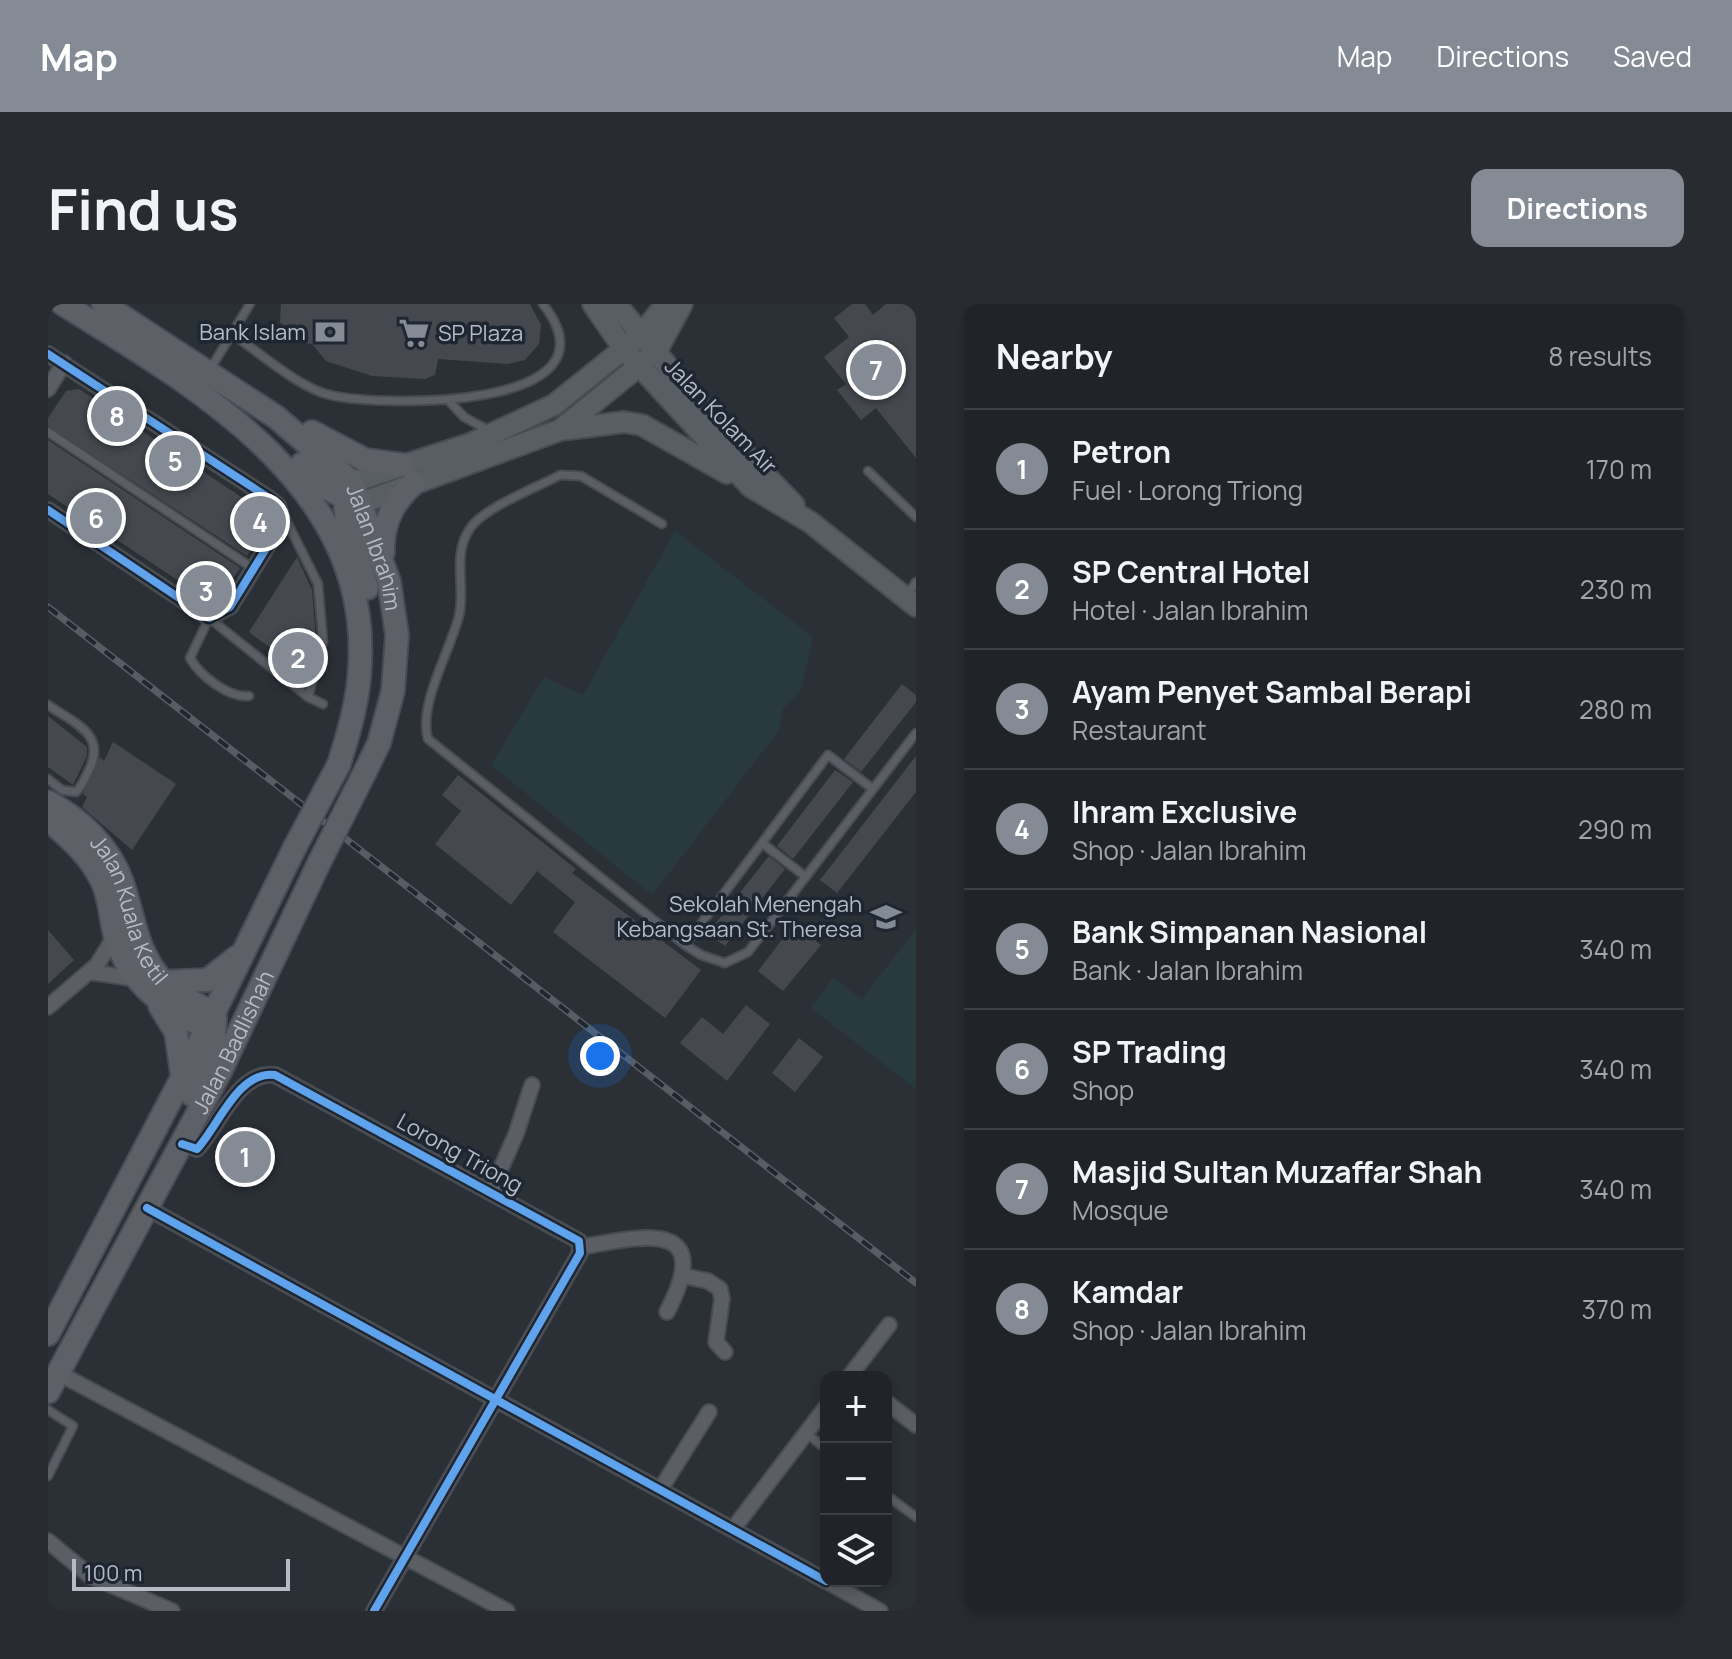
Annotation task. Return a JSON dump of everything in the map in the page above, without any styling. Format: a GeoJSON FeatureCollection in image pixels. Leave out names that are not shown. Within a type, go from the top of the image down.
{"type":"FeatureCollection","features":[{"type":"Feature","properties":{"kind":"main road","name":"Jalan Ibrahim"},"geometry":{"type":"LineString","coordinates":[[63,304],[235,421],[286,466],[325,520],[351,581],[359,624],[360,666],[351,725],[339,764]]}},
{"type":"Feature","properties":{"kind":"main road","name":"Jalan Ibrahim"},"geometry":{"type":"LineString","coordinates":[[103,304],[276,417],[354,495],[384,566],[396,615],[397,660],[386,720],[365,772]]}},
{"type":"Feature","properties":{"kind":"main road","name":"Jalan Kolam Air"},"geometry":{"type":"LineString","coordinates":[[593,304],[624,349],[751,487],[810,522],[913,595]]}},
{"type":"Feature","properties":{"kind":"main road","name":"Jalan Kolam Air"},"geometry":{"type":"LineString","coordinates":[[616,304],[712,420],[810,522]]}},
{"type":"Feature","properties":{"kind":"main road"},"geometry":{"type":"LineString","coordinates":[[235,421],[279,443],[326,488],[354,495],[408,474],[554,405],[641,335],[666,304]]}},
{"type":"Feature","properties":{"kind":"main road"},"geometry":{"type":"LineString","coordinates":[[560,430],[656,352],[682,304]]}},
{"type":"Feature","properties":{"kind":"main road"},"geometry":{"type":"LineString","coordinates":[[276,417],[298,423],[365,460],[408,474],[478,463],[560,430],[624,422],[642,425],[694,451],[751,487]]}},
{"type":"Feature","properties":{"kind":"main road"},"geometry":{"type":"LineString","coordinates":[[384,566],[386,520],[408,474]]}},
{"type":"Feature","properties":{"kind":"main road"},"geometry":{"type":"LineString","coordinates":[[354,495],[348,523],[368,591],[372,619],[368,654],[360,666]]}},
{"type":"Feature","properties":{"kind":"main road","name":"Jalan Badlishah"},"geometry":{"type":"LineString","coordinates":[[48,1334],[54,1306],[183,1076],[339,764]]}},
{"type":"Feature","properties":{"kind":"main road","name":"Jalan Badlishah"},"geometry":{"type":"LineString","coordinates":[[53,1383],[255,1003],[318,865],[365,772]]}},
{"type":"Feature","properties":{"kind":"main road","name":"Jalan Kuala Ketil"},"geometry":{"type":"LineString","coordinates":[[53,804],[102,879],[115,936],[137,980],[211,1021]]}},
{"type":"Feature","properties":{"kind":"main road","name":"Jalan Kuala Ketil"},"geometry":{"type":"LineString","coordinates":[[53,804],[92,834],[107,850],[123,884],[143,952],[160,992]]}},
{"type":"Feature","properties":{"kind":"main road"},"geometry":{"type":"LineString","coordinates":[[164,1179],[167,1147],[209,1058],[211,1021],[235,1007],[294,890],[304,876],[318,865]]}},
{"type":"Feature","properties":{"kind":"main road"},"geometry":{"type":"LineString","coordinates":[[183,1076],[182,1054],[176,1032],[160,992],[208,980],[245,950]]}},
{"type":"Feature","properties":{"kind":"street"},"geometry":{"type":"LineString","coordinates":[[48,354],[269,498],[283,513],[280,530],[230,607],[209,618],[48,510]]}},
{"type":"Feature","properties":{"kind":"street"},"geometry":{"type":"LineString","coordinates":[[48,389],[64,363]]}},
{"type":"Feature","properties":{"kind":"street"},"geometry":{"type":"LineString","coordinates":[[48,1007],[90,972],[115,936]]}},
{"type":"Feature","properties":{"kind":"street"},"geometry":{"type":"LineString","coordinates":[[90,972],[116,973],[137,980]]}},
{"type":"Feature","properties":{"kind":"street","name":"Lorong Triong"},"geometry":{"type":"LineString","coordinates":[[182,1144],[197,1149],[229,1105],[253,1080],[275,1075],[576,1238],[582,1247]]}},
{"type":"Feature","properties":{"kind":"street"},"geometry":{"type":"LineString","coordinates":[[491,1191],[512,1144],[532,1085]]}},
{"type":"Feature","properties":{"kind":"street"},"geometry":{"type":"LineString","coordinates":[[147,1208],[820,1578]]}},
{"type":"Feature","properties":{"kind":"street"},"geometry":{"type":"LineString","coordinates":[[374,1611],[582,1247],[640,1236],[659,1237],[681,1257],[684,1276],[667,1312]]}},
{"type":"Feature","properties":{"kind":"street"},"geometry":{"type":"LineString","coordinates":[[684,1276],[708,1281],[720,1289],[722,1299],[716,1342],[725,1352]]}},
{"type":"Feature","properties":{"kind":"street"},"geometry":{"type":"LineString","coordinates":[[855,1371],[889,1325]]}},
{"type":"Feature","properties":{"kind":"street"},"geometry":{"type":"LineString","coordinates":[[53,1383],[405,1557],[507,1611]]}},
{"type":"Feature","properties":{"kind":"street"},"geometry":{"type":"LineString","coordinates":[[892,1407],[916,1425]]}},
{"type":"Feature","properties":{"kind":"street"},"geometry":{"type":"LineString","coordinates":[[660,1490],[709,1412]]}},
{"type":"Feature","properties":{"kind":"street"},"geometry":{"type":"LineString","coordinates":[[733,1529],[820,1415]]}},
{"type":"Feature","properties":{"kind":"street"},"geometry":{"type":"LineString","coordinates":[[48,1541],[90,1576],[172,1611]]}},
{"type":"Feature","properties":{"kind":"street"},"geometry":{"type":"LineString","coordinates":[[837,1587],[880,1611]]}},
{"type":"Feature","properties":{"kind":"lane"},"geometry":{"type":"LineString","coordinates":[[208,373],[250,304]]}},
{"type":"Feature","properties":{"kind":"lane"},"geometry":{"type":"LineString","coordinates":[[232,334],[321,392],[450,402],[517,386],[549,369],[557,357],[560,333],[543,304]]}},
{"type":"Feature","properties":{"kind":"lane"},"geometry":{"type":"LineString","coordinates":[[450,402],[464,417],[495,434]]}},
{"type":"Feature","properties":{"kind":"lane"},"geometry":{"type":"LineString","coordinates":[[48,432],[255,570]]}},
{"type":"Feature","properties":{"kind":"lane"},"geometry":{"type":"LineString","coordinates":[[868,471],[916,517]]}},
{"type":"Feature","properties":{"kind":"lane"},"geometry":{"type":"LineString","coordinates":[[662,524],[581,476],[570,474],[560,475],[481,517],[472,526],[460,554],[463,591],[460,612],[425,716],[428,739],[685,945],[701,955],[725,963],[748,952],[916,733]]}},
{"type":"Feature","properties":{"kind":"lane"},"geometry":{"type":"LineString","coordinates":[[283,513],[318,584],[323,641],[308,697]]}},
{"type":"Feature","properties":{"kind":"lane"},"geometry":{"type":"LineString","coordinates":[[249,696],[237,697],[196,668],[190,658],[209,618],[308,697],[323,704]]}},
{"type":"Feature","properties":{"kind":"lane"},"geometry":{"type":"LineString","coordinates":[[48,705],[95,743],[96,756],[76,792],[53,804],[48,779]]}},
{"type":"Feature","properties":{"kind":"lane"},"geometry":{"type":"LineString","coordinates":[[685,945],[828,755],[873,789]]}},
{"type":"Feature","properties":{"kind":"lane"},"geometry":{"type":"LineString","coordinates":[[762,843],[806,877]]}},
{"type":"Feature","properties":{"kind":"lane"},"geometry":{"type":"LineString","coordinates":[[48,1410],[73,1426],[48,1476]]}},
{"type":"Feature","properties":{"kind":"lane"},"geometry":{"type":"LineString","coordinates":[[806,1433],[820,1444]]}},
{"type":"Feature","properties":{"kind":"lane"},"geometry":{"type":"LineString","coordinates":[[892,1499],[916,1517]]}},
{"type":"Feature","properties":{"kind":"shaded area"},"geometry":{"type":"Polygon","coordinates":[[[675,531],[813,637],[801,690],[783,709],[778,732],[652,895],[491,765],[544,677],[583,695],[675,531]]]}},
{"type":"Feature","properties":{"kind":"shaded area"},"geometry":{"type":"Polygon","coordinates":[[[916,929],[916,1089],[811,1008],[833,978],[862,999],[916,929]]]}},
{"type":"Feature","properties":{"kind":"building","name":"SP Plaza"},"geometry":{"type":"Polygon","coordinates":[[[281,304],[530,304],[541,325],[539,344],[525,360],[508,364],[438,359],[435,375],[425,379],[372,376],[326,361],[312,344],[295,342],[280,322],[281,304]]]}},
{"type":"Feature","properties":{"kind":"building"},"geometry":{"type":"Polygon","coordinates":[[[852,304],[865,304],[873,315],[886,304],[916,304],[916,458],[876,408],[861,420],[837,390],[846,384],[824,357],[849,337],[834,318],[852,304]]]}},
{"type":"Feature","properties":{"kind":"building"},"geometry":{"type":"Polygon","coordinates":[[[79,389],[264,512],[267,525],[247,556],[48,426],[48,418],[66,391],[79,389]]]}},
{"type":"Feature","properties":{"kind":"building"},"geometry":{"type":"Polygon","coordinates":[[[48,440],[240,568],[222,595],[206,599],[48,494],[48,440]]]}},
{"type":"Feature","properties":{"kind":"building"},"geometry":{"type":"Polygon","coordinates":[[[297,557],[312,590],[316,640],[307,675],[249,632],[297,557]]]}},
{"type":"Feature","properties":{"kind":"building"},"geometry":{"type":"Polygon","coordinates":[[[902,684],[916,695],[916,702],[861,772],[844,759],[902,684]]]}},
{"type":"Feature","properties":{"kind":"building"},"geometry":{"type":"Polygon","coordinates":[[[48,716],[87,747],[87,756],[73,785],[48,767],[48,716]]]}},
{"type":"Feature","properties":{"kind":"building"},"geometry":{"type":"Polygon","coordinates":[[[113,742],[176,784],[132,850],[82,807],[87,797],[83,794],[100,757],[104,761],[113,742]]]}},
{"type":"Feature","properties":{"kind":"building"},"geometry":{"type":"Polygon","coordinates":[[[916,756],[916,792],[837,893],[820,880],[916,756]]]}},
{"type":"Feature","properties":{"kind":"building"},"geometry":{"type":"Polygon","coordinates":[[[835,770],[853,782],[793,859],[777,846],[835,770]]]}},
{"type":"Feature","properties":{"kind":"building"},"geometry":{"type":"Polygon","coordinates":[[[458,775],[576,869],[572,873],[701,970],[665,1018],[553,932],[575,902],[537,871],[511,905],[435,844],[461,811],[442,795],[458,775]]]}},
{"type":"Feature","properties":{"kind":"building"},"geometry":{"type":"Polygon","coordinates":[[[769,856],[785,869],[725,946],[708,933],[769,856]]]}},
{"type":"Feature","properties":{"kind":"building"},"geometry":{"type":"Polygon","coordinates":[[[794,924],[821,945],[783,991],[758,971],[794,924]]]}},
{"type":"Feature","properties":{"kind":"building"},"geometry":{"type":"Polygon","coordinates":[[[48,930],[74,960],[48,984],[48,930]]]}},
{"type":"Feature","properties":{"kind":"building"},"geometry":{"type":"Polygon","coordinates":[[[746,1005],[770,1024],[727,1081],[680,1043],[702,1017],[723,1034],[746,1005]]]}},
{"type":"Feature","properties":{"kind":"building"},"geometry":{"type":"Polygon","coordinates":[[[799,1038],[823,1057],[795,1092],[772,1073],[799,1038]]]}},
{"type":"Feature","properties":{"kind":"railway"},"geometry":{"type":"LineString","coordinates":[[48,607],[916,1283]]}},
{"type":"Feature","properties":{"kind":"cycle path"},"geometry":{"type":"LineString","coordinates":[[48,354],[269,498],[278,505],[283,521],[230,607],[209,618],[48,510]]}},
{"type":"Feature","properties":{"kind":"cycle path"},"geometry":{"type":"LineString","coordinates":[[182,1144],[197,1149],[240,1090],[250,1081],[275,1075],[579,1241],[580,1253],[374,1611]]}},
{"type":"Feature","properties":{"kind":"cycle path"},"geometry":{"type":"LineString","coordinates":[[147,1208],[820,1578]]}},
{"type":"Feature","properties":{"kind":"place","name":"Bank Islam"},"geometry":{"type":"Point","coordinates":[330,332]}},
{"type":"Feature","properties":{"kind":"place","name":"SP Plaza"},"geometry":{"type":"Point","coordinates":[414,333]}},
{"type":"Feature","properties":{"kind":"place","name":"Masjid Sultan Muzaffar Shah"},"geometry":{"type":"Point","coordinates":[876,370]}},
{"type":"Feature","properties":{"kind":"place","name":"Kamdar"},"geometry":{"type":"Point","coordinates":[117,416]}},
{"type":"Feature","properties":{"kind":"place","name":"Bank Simpanan Nasional"},"geometry":{"type":"Point","coordinates":[175,461]}},
{"type":"Feature","properties":{"kind":"place","name":"SP Trading"},"geometry":{"type":"Point","coordinates":[96,518]}},
{"type":"Feature","properties":{"kind":"place","name":"Ihram Exclusive"},"geometry":{"type":"Point","coordinates":[260,522]}},
{"type":"Feature","properties":{"kind":"place","name":"Ayam Penyet Sambal Berapi"},"geometry":{"type":"Point","coordinates":[206,591]}},
{"type":"Feature","properties":{"kind":"place","name":"SP Central Hotel"},"geometry":{"type":"Point","coordinates":[298,658]}},
{"type":"Feature","properties":{"kind":"place","name":"Sekolah Menengah Kebangsaan St. Theresa"},"geometry":{"type":"Point","coordinates":[886,917]}},
{"type":"Feature","properties":{"kind":"place","name":"Petron"},"geometry":{"type":"Point","coordinates":[245,1157]}}]}
